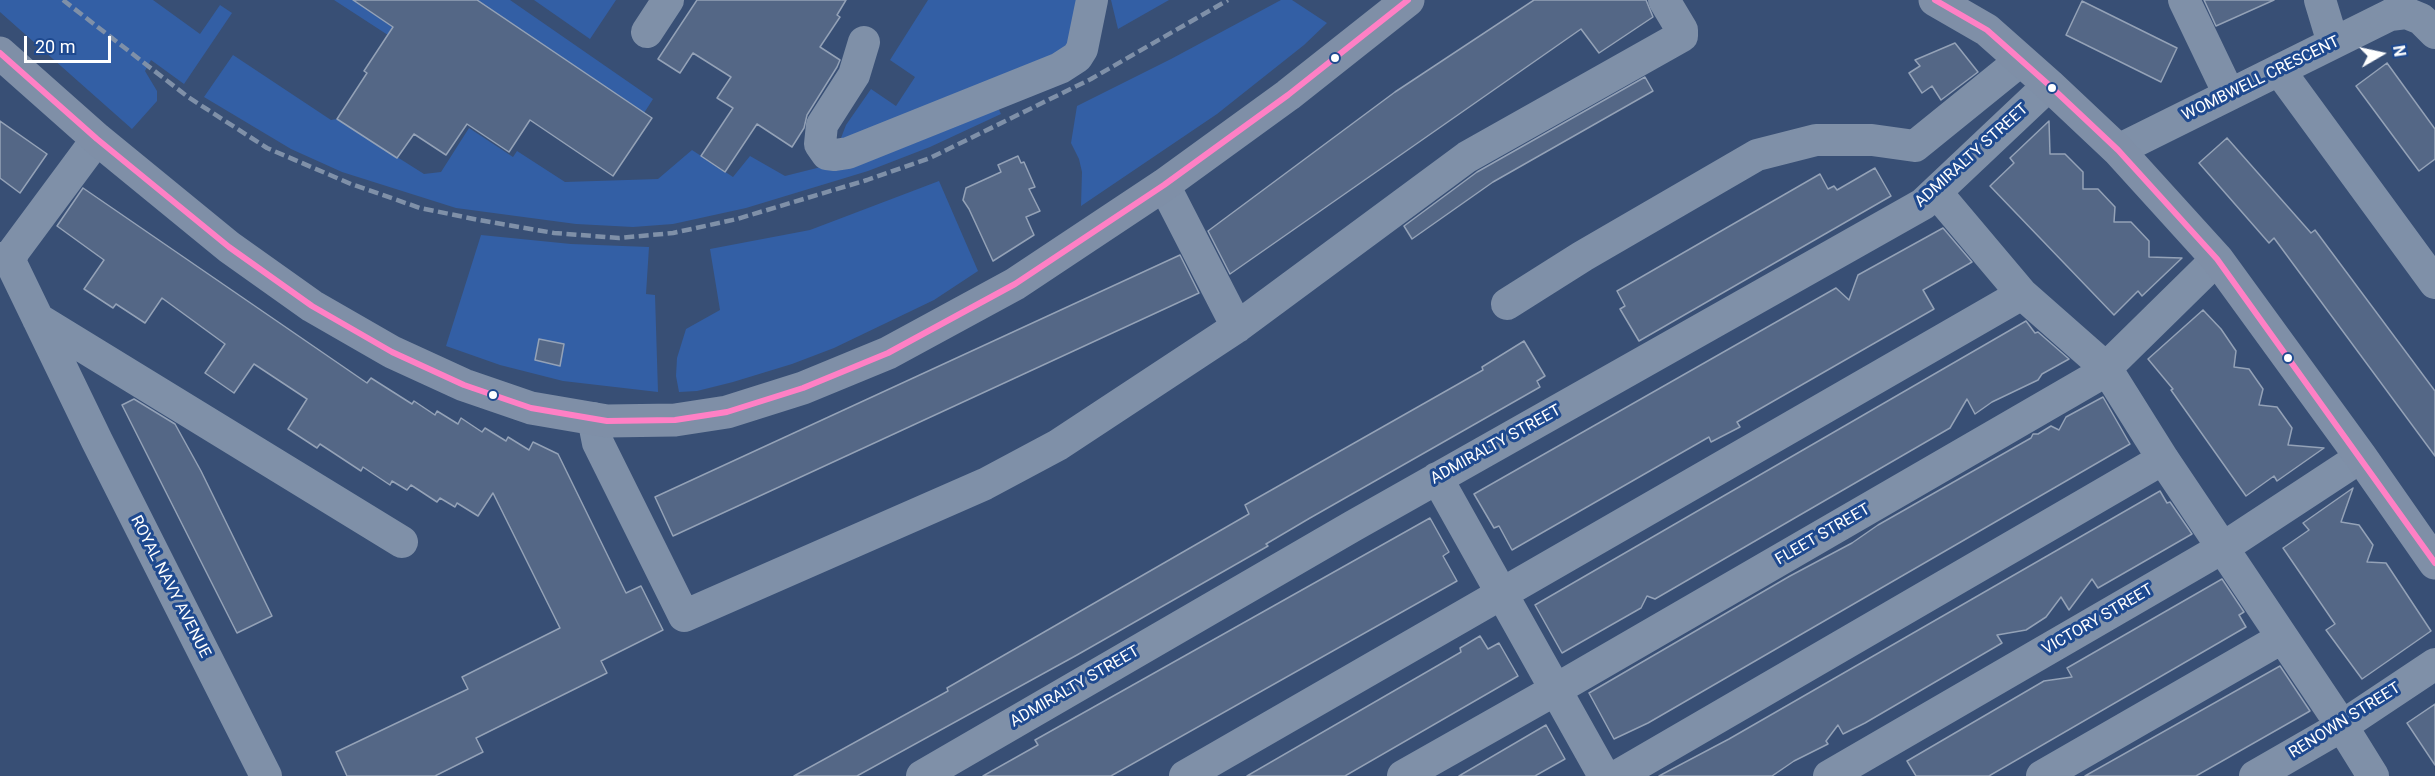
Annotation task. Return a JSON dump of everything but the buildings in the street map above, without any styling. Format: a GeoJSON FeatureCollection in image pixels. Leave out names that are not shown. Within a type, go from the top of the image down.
{"type":"FeatureCollection","features":[{"type":"Feature","properties":{"kind":"main road"},"geometry":{"type":"LineString","coordinates":[[0,53],[97,139],[229,247],[312,306],[392,352],[464,385],[531,408],[607,421],[675,420],[727,412],[814,383],[888,353],[1015,284],[1164,185],[1288,95],[1408,0]]}},
{"type":"Feature","properties":{"kind":"main road"},"geometry":{"type":"LineString","coordinates":[[1935,0],[1987,30],[2049,85],[2118,150],[2217,259],[2435,563]]}},
{"type":"Feature","properties":{"kind":"street"},"geometry":{"type":"LineString","coordinates":[[647,32],[668,0]]}},
{"type":"Feature","properties":{"kind":"street"},"geometry":{"type":"LineString","coordinates":[[864,42],[854,75],[822,125],[820,144],[827,154],[848,153],[1060,68],[1077,57],[1082,49],[1092,0]]}},
{"type":"Feature","properties":{"kind":"street"},"geometry":{"type":"LineString","coordinates":[[593,418],[598,443],[684,616],[985,484],[1058,445],[1237,327],[1467,157],[1682,36],[1682,30],[1664,0]]}},
{"type":"Feature","properties":{"kind":"street"},"geometry":{"type":"LineString","coordinates":[[2184,0],[2229,94]]}},
{"type":"Feature","properties":{"kind":"street"},"geometry":{"type":"LineString","coordinates":[[2320,0],[2332,43]]}},
{"type":"Feature","properties":{"kind":"street","name":"WOMBWELL CRESCENT"},"geometry":{"type":"LineString","coordinates":[[2118,150],[2390,15],[2406,13],[2421,19],[2435,33]]}},
{"type":"Feature","properties":{"kind":"street"},"geometry":{"type":"LineString","coordinates":[[1507,304],[1583,256],[1757,154],[1816,140],[1872,140],[1915,147],[2020,61]]}},
{"type":"Feature","properties":{"kind":"street"},"geometry":{"type":"LineString","coordinates":[[2279,70],[2435,283]]}},
{"type":"Feature","properties":{"kind":"street","name":"ADMIRALTY STREET"},"geometry":{"type":"LineString","coordinates":[[922,776],[1437,478],[1923,204],[2049,85]]}},
{"type":"Feature","properties":{"kind":"street"},"geometry":{"type":"LineString","coordinates":[[5,259],[14,251],[97,139]]}},
{"type":"Feature","properties":{"kind":"street"},"geometry":{"type":"LineString","coordinates":[[1164,185],[1237,327]]}},
{"type":"Feature","properties":{"kind":"street"},"geometry":{"type":"LineString","coordinates":[[1936,192],[2022,294],[2106,368],[2163,459],[2224,547],[2373,776]]}},
{"type":"Feature","properties":{"kind":"street","name":"ROYAL NAVY AVENUE"},"geometry":{"type":"LineString","coordinates":[[5,259],[38,319],[266,776]]}},
{"type":"Feature","properties":{"kind":"street","name":"FLEET STREET"},"geometry":{"type":"LineString","coordinates":[[1403,776],[2081,385],[2106,368],[2217,259]]}},
{"type":"Feature","properties":{"kind":"street"},"geometry":{"type":"LineString","coordinates":[[1185,776],[2022,294]]}},
{"type":"Feature","properties":{"kind":"street"},"geometry":{"type":"LineString","coordinates":[[38,319],[402,542]]}},
{"type":"Feature","properties":{"kind":"street","name":"VICTORY STREET"},"geometry":{"type":"LineString","coordinates":[[1829,776],[2224,547],[2361,457]]}},
{"type":"Feature","properties":{"kind":"street"},"geometry":{"type":"LineString","coordinates":[[1617,776],[2163,459]]}},
{"type":"Feature","properties":{"kind":"street"},"geometry":{"type":"LineString","coordinates":[[1437,478],[1604,776]]}},
{"type":"Feature","properties":{"kind":"street"},"geometry":{"type":"LineString","coordinates":[[2042,776],[2282,638]]}},
{"type":"Feature","properties":{"kind":"street","name":"RENOWN STREET"},"geometry":{"type":"LineString","coordinates":[[2254,776],[2342,726],[2435,664]]}},
{"type":"Feature","properties":{"kind":"shaded area"},"geometry":{"type":"Polygon","coordinates":[[[0,0],[153,0],[200,34],[220,5],[232,13],[184,84],[151,60],[145,71],[157,91],[157,101],[132,129],[0,12],[0,0]]]}},
{"type":"Feature","properties":{"kind":"shaded area"},"geometry":{"type":"Polygon","coordinates":[[[334,0],[353,0],[474,82],[471,89],[334,0]]]}},
{"type":"Feature","properties":{"kind":"shaded area"},"geometry":{"type":"Polygon","coordinates":[[[477,0],[510,0],[653,99],[644,113],[477,0]]]}},
{"type":"Feature","properties":{"kind":"shaded area"},"geometry":{"type":"Polygon","coordinates":[[[534,0],[616,0],[590,39],[534,0]]]}},
{"type":"Feature","properties":{"kind":"shaded area"},"geometry":{"type":"Polygon","coordinates":[[[928,0],[1082,0],[1069,50],[845,144],[841,138],[846,125],[871,89],[896,106],[915,77],[890,60],[928,0]]]}},
{"type":"Feature","properties":{"kind":"shaded area"},"geometry":{"type":"Polygon","coordinates":[[[1111,0],[1169,0],[1118,29],[1111,0]]]}},
{"type":"Feature","properties":{"kind":"shaded area"},"geometry":{"type":"Polygon","coordinates":[[[1281,0],[1292,0],[1327,23],[1304,45],[1217,114],[1081,206],[1082,172],[1079,159],[1071,143],[1077,106],[1281,0]]]}},
{"type":"Feature","properties":{"kind":"shaded area"},"geometry":{"type":"Polygon","coordinates":[[[233,55],[331,120],[337,119],[424,174],[441,172],[469,128],[513,157],[517,151],[565,182],[658,179],[692,150],[733,177],[750,156],[785,176],[849,160],[995,101],[1001,114],[930,147],[868,171],[746,208],[673,224],[633,227],[576,224],[456,208],[342,172],[291,149],[204,97],[233,55]]]}},
{"type":"Feature","properties":{"kind":"shaded area"},"geometry":{"type":"Polygon","coordinates":[[[939,181],[978,271],[934,300],[834,348],[733,382],[697,391],[679,392],[676,376],[677,358],[686,329],[720,310],[710,249],[810,230],[939,181]]]}},
{"type":"Feature","properties":{"kind":"shaded area"},"geometry":{"type":"Polygon","coordinates":[[[481,235],[571,244],[649,247],[646,294],[655,295],[658,392],[563,381],[500,365],[446,346],[481,235]]]}},
{"type":"Feature","properties":{"kind":"railway"},"geometry":{"type":"LineString","coordinates":[[63,0],[188,97],[267,148],[351,184],[420,208],[479,220],[554,233],[619,238],[673,233],[737,219],[867,180],[930,158],[1091,79],[1228,0]]}},
{"type":"Feature","properties":{"kind":"transit line"},"geometry":{"type":"LineString","coordinates":[[0,53],[97,139],[229,247],[312,306],[392,352],[464,385],[531,408],[607,421],[675,420],[727,412],[803,388],[888,353],[1015,284],[1164,185],[1288,95],[1408,0]]}},
{"type":"Feature","properties":{"kind":"transit line"},"geometry":{"type":"LineString","coordinates":[[1935,0],[1987,30],[2049,85],[2118,150],[2217,259],[2435,563]]}}]}
